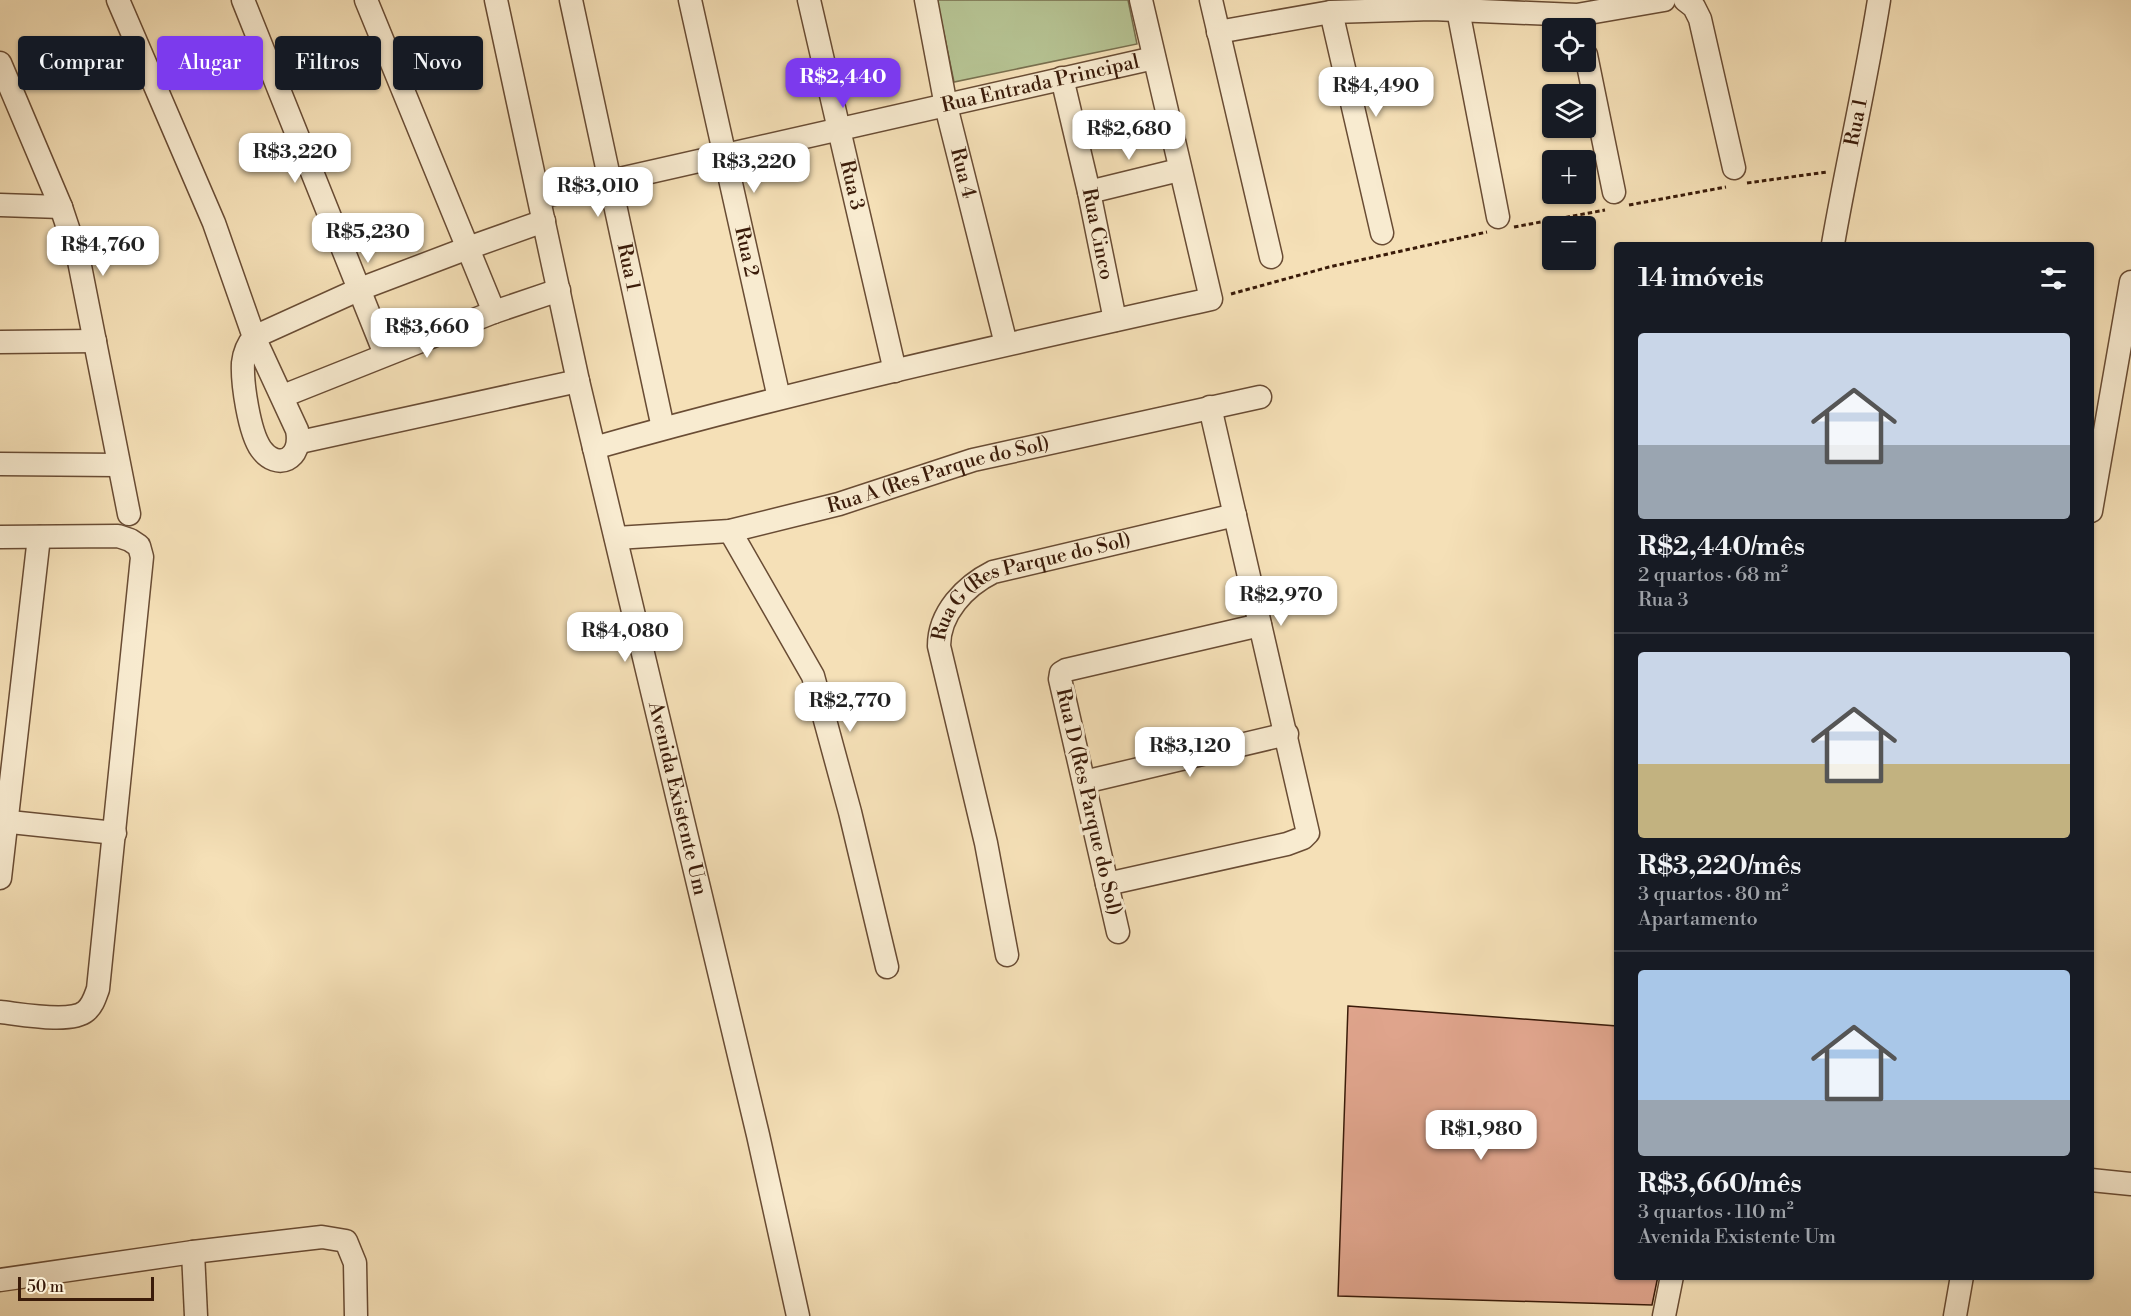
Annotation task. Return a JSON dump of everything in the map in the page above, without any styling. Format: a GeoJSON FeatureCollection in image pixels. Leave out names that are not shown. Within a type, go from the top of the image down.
{"type":"FeatureCollection","features":[{"type":"Feature","properties":{"kind":"street"},"geometry":{"type":"LineString","coordinates":[[118,0],[214,223],[254,338],[297,430],[300,442],[292,457],[281,460],[271,458],[260,448],[248,413],[243,363],[254,338],[360,289],[544,221]]}},
{"type":"Feature","properties":{"kind":"street"},"geometry":{"type":"LineString","coordinates":[[243,0],[385,354]]}},
{"type":"Feature","properties":{"kind":"street"},"geometry":{"type":"LineString","coordinates":[[366,0],[494,312]]}},
{"type":"Feature","properties":{"kind":"street","name":"Avenida Existente Um"},"geometry":{"type":"LineString","coordinates":[[496,0],[578,381],[758,1135],[798,1316]]}},
{"type":"Feature","properties":{"kind":"street","name":"Rua 1"},"geometry":{"type":"LineString","coordinates":[[571,0],[663,428]]}},
{"type":"Feature","properties":{"kind":"street","name":"Rua 2"},"geometry":{"type":"LineString","coordinates":[[690,0],[779,398]]}},
{"type":"Feature","properties":{"kind":"street","name":"Rua 3"},"geometry":{"type":"LineString","coordinates":[[808,0],[895,371]]}},
{"type":"Feature","properties":{"kind":"street","name":"Rua 4"},"geometry":{"type":"LineString","coordinates":[[926,0],[946,106],[1006,344]]}},
{"type":"Feature","properties":{"kind":"street"},"geometry":{"type":"LineString","coordinates":[[594,448],[779,398],[1006,344],[1211,299],[1141,0]]}},
{"type":"Feature","properties":{"kind":"street"},"geometry":{"type":"LineString","coordinates":[[1211,0],[1271,257]]}},
{"type":"Feature","properties":{"kind":"street"},"geometry":{"type":"LineString","coordinates":[[1594,18],[1664,0]]}},
{"type":"Feature","properties":{"kind":"street"},"geometry":{"type":"LineString","coordinates":[[1685,0],[1694,7],[1700,19],[1735,179]]}},
{"type":"Feature","properties":{"kind":"street","name":"Rua 1"},"geometry":{"type":"LineString","coordinates":[[1833,242],[1846,169],[1868,69],[1879,0]]}},
{"type":"Feature","properties":{"kind":"street"},"geometry":{"type":"LineString","coordinates":[[1218,32],[1331,12],[1427,4],[1458,10],[1542,18]]}},
{"type":"Feature","properties":{"kind":"street"},"geometry":{"type":"LineString","coordinates":[[1458,10],[1502,225]]}},
{"type":"Feature","properties":{"kind":"street"},"geometry":{"type":"LineString","coordinates":[[1331,12],[1382,233]]}},
{"type":"Feature","properties":{"kind":"street","name":"Rua Entrada Principal"},"geometry":{"type":"LineString","coordinates":[[540,197],[1154,58]]}},
{"type":"Feature","properties":{"kind":"street"},"geometry":{"type":"LineString","coordinates":[[1,67],[61,207],[79,261],[129,514]]}},
{"type":"Feature","properties":{"kind":"street"},"geometry":{"type":"LineString","coordinates":[[1589,72],[1616,202]]}},
{"type":"Feature","properties":{"kind":"street","name":"Rua Cinco"},"geometry":{"type":"LineString","coordinates":[[1062,78],[1089,192],[1115,320]]}},
{"type":"Feature","properties":{"kind":"street"},"geometry":{"type":"LineString","coordinates":[[1089,192],[1179,170]]}},
{"type":"Feature","properties":{"kind":"street"},"geometry":{"type":"LineString","coordinates":[[0,205],[61,207]]}},
{"type":"Feature","properties":{"kind":"street"},"geometry":{"type":"LineString","coordinates":[[2094,494],[2131,282]]}},
{"type":"Feature","properties":{"kind":"street"},"geometry":{"type":"LineString","coordinates":[[283,396],[494,312],[559,290]]}},
{"type":"Feature","properties":{"kind":"street"},"geometry":{"type":"LineString","coordinates":[[0,342],[95,341]]}},
{"type":"Feature","properties":{"kind":"street"},"geometry":{"type":"LineString","coordinates":[[300,442],[578,381]]}},
{"type":"Feature","properties":{"kind":"street","name":"Rua A (Res Parque do Sol)"},"geometry":{"type":"LineString","coordinates":[[616,538],[730,531],[839,504],[973,460],[1260,397]]}},
{"type":"Feature","properties":{"kind":"street"},"geometry":{"type":"LineString","coordinates":[[1107,884],[1287,844],[1306,836],[1308,828],[1210,407]]}},
{"type":"Feature","properties":{"kind":"street"},"geometry":{"type":"LineString","coordinates":[[0,464],[118,465]]}},
{"type":"Feature","properties":{"kind":"street","name":"Rua G (Res Parque do Sol)"},"geometry":{"type":"LineString","coordinates":[[1007,955],[986,843],[939,646],[943,621],[968,589],[993,572],[1235,515]]}},
{"type":"Feature","properties":{"kind":"street"},"geometry":{"type":"LineString","coordinates":[[730,531],[813,676],[836,757],[887,967]]}},
{"type":"Feature","properties":{"kind":"street"},"geometry":{"type":"LineString","coordinates":[[0,537],[118,536],[139,546],[142,557],[98,989],[93,1003],[86,1011],[75,1016],[57,1017],[0,1012]]}},
{"type":"Feature","properties":{"kind":"street"},"geometry":{"type":"LineString","coordinates":[[0,878],[3,822],[39,537]]}},
{"type":"Feature","properties":{"kind":"street","name":"Rua D (Res Parque do Sol)"},"geometry":{"type":"LineString","coordinates":[[1118,932],[1060,679],[1061,673],[1260,625]]}},
{"type":"Feature","properties":{"kind":"street"},"geometry":{"type":"LineString","coordinates":[[1084,782],[1287,734]]}},
{"type":"Feature","properties":{"kind":"street"},"geometry":{"type":"LineString","coordinates":[[3,822],[115,833]]}},
{"type":"Feature","properties":{"kind":"street"},"geometry":{"type":"LineString","coordinates":[[2094,1179],[2131,1184]]}},
{"type":"Feature","properties":{"kind":"street"},"geometry":{"type":"LineString","coordinates":[[0,1280],[193,1252],[322,1237],[346,1241],[355,1263],[356,1316]]}},
{"type":"Feature","properties":{"kind":"street"},"geometry":{"type":"LineString","coordinates":[[193,1252],[196,1316]]}},
{"type":"Feature","properties":{"kind":"street"},"geometry":{"type":"LineString","coordinates":[[1664,1316],[1671,1280]]}},
{"type":"Feature","properties":{"kind":"street"},"geometry":{"type":"LineString","coordinates":[[1955,1316],[1961,1280]]}},
{"type":"Feature","properties":{"kind":"path"},"geometry":{"type":"LineString","coordinates":[[1211,299],[1502,225],[1735,179],[1846,169]]}},
{"type":"Feature","properties":{"kind":"green space"},"geometry":{"type":"Polygon","coordinates":[[[937,0],[1128,0],[1137,44],[954,82],[937,0]]]}},
{"type":"Feature","properties":{"kind":"building"},"geometry":{"type":"Polygon","coordinates":[[[1348,1006],[1614,1026],[1614,1280],[1657,1280],[1652,1305],[1338,1296],[1348,1006]]]}}]}
